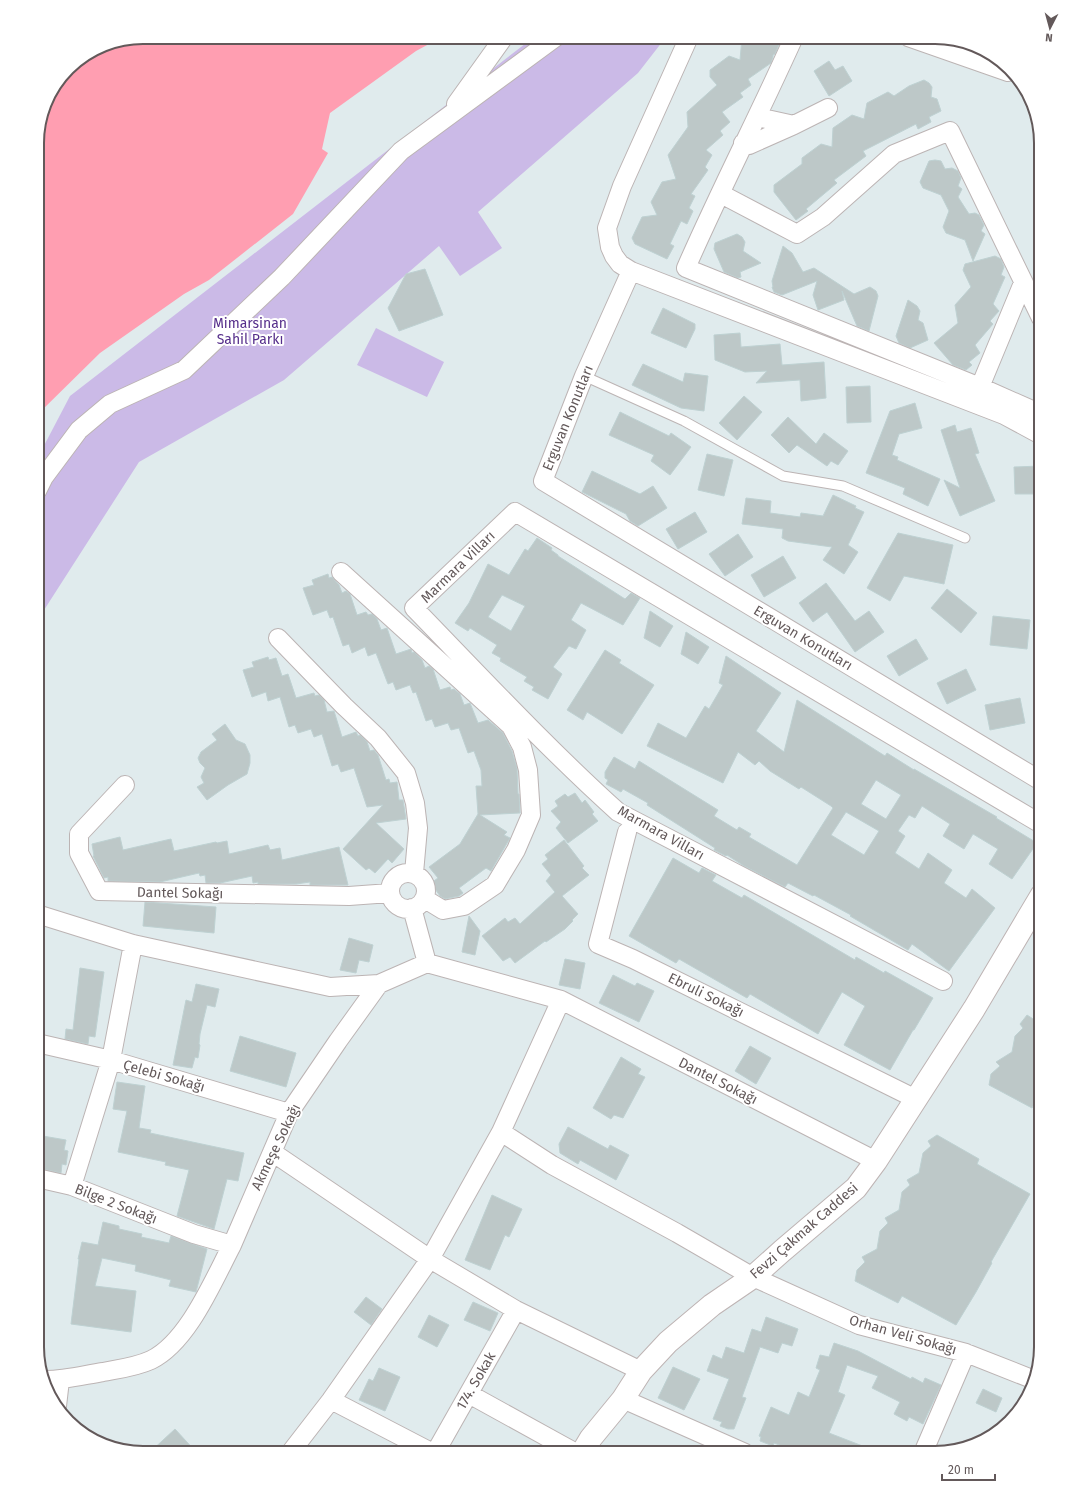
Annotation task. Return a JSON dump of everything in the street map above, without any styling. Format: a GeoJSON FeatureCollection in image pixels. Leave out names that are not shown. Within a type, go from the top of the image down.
{"type":"FeatureCollection","features":[{"type":"Feature","properties":{"kind":"street"},"geometry":{"type":"LineString","coordinates":[[446,118],[499,44]]}},
{"type":"Feature","properties":{"kind":"street"},"geometry":{"type":"LineString","coordinates":[[44,475],[79,430],[110,404],[184,370],[282,277],[401,151],[546,44]]}},
{"type":"Feature","properties":{"kind":"street"},"geometry":{"type":"LineString","coordinates":[[686,44],[622,186],[607,228],[610,247],[620,264],[631,271],[1004,415],[1034,431]]}},
{"type":"Feature","properties":{"kind":"street"},"geometry":{"type":"LineString","coordinates":[[791,44],[757,117],[743,143],[686,268],[980,387],[1034,411]]}},
{"type":"Feature","properties":{"kind":"street"},"geometry":{"type":"LineString","coordinates":[[928,44],[1000,69]]}},
{"type":"Feature","properties":{"kind":"street"},"geometry":{"type":"LineString","coordinates":[[743,143],[749,145],[828,108]]}},
{"type":"Feature","properties":{"kind":"street"},"geometry":{"type":"LineString","coordinates":[[757,117],[794,125]]}},
{"type":"Feature","properties":{"kind":"street"},"geometry":{"type":"LineString","coordinates":[[721,194],[797,234],[822,216],[894,154],[950,131],[1034,304]]}},
{"type":"Feature","properties":{"kind":"street","name":"Erguvan Konutları"},"geometry":{"type":"LineString","coordinates":[[631,271],[584,376],[543,481],[1034,777]]}},
{"type":"Feature","properties":{"kind":"street"},"geometry":{"type":"LineString","coordinates":[[980,387],[1024,283]]}},
{"type":"Feature","properties":{"kind":"street","name":"Marmara Vilları"},"geometry":{"type":"LineString","coordinates":[[943,982],[618,812],[588,785],[550,747],[414,608],[515,512],[1034,820]]}},
{"type":"Feature","properties":{"kind":"street"},"geometry":{"type":"LineString","coordinates":[[341,572],[511,726],[522,747],[528,770],[531,815],[516,850],[495,884],[464,906],[457,908],[443,910],[419,903]]}},
{"type":"Feature","properties":{"kind":"street"},"geometry":{"type":"LineString","coordinates":[[278,638],[344,706],[378,738],[406,773],[415,803],[418,828],[414,873]]}},
{"type":"Feature","properties":{"kind":"street","name":"Dantel Sokağı"},"geometry":{"type":"LineString","coordinates":[[125,785],[79,834],[79,853],[99,891],[349,896],[390,892]]}},
{"type":"Feature","properties":{"kind":"street","name":"Ebruli Sokağı"},"geometry":{"type":"LineString","coordinates":[[627,832],[598,944],[634,960],[916,1099]]}},
{"type":"Feature","properties":{"kind":"street"},"geometry":{"type":"LineString","coordinates":[[407,873],[414,873],[421,878],[426,885],[426,892],[419,903],[406,909],[395,903],[390,892],[393,880],[395,878],[407,873]]}},
{"type":"Feature","properties":{"kind":"street"},"geometry":{"type":"LineString","coordinates":[[44,916],[133,944],[330,987],[379,984],[427,963],[419,903]]}},
{"type":"Feature","properties":{"kind":"street","name":"Fevzi Çakmak Caddesi"},"geometry":{"type":"LineString","coordinates":[[586,1446],[623,1399],[640,1371],[668,1342],[712,1305],[753,1277],[856,1188],[876,1161],[974,1009],[1034,908]]}},
{"type":"Feature","properties":{"kind":"street"},"geometry":{"type":"LineString","coordinates":[[72,1186],[111,1060],[133,944]]}},
{"type":"Feature","properties":{"kind":"street","name":"Dantel Sokağı"},"geometry":{"type":"LineString","coordinates":[[427,963],[561,1000],[876,1161]]}},
{"type":"Feature","properties":{"kind":"street","name":"Akmeşe Sokağı"},"geometry":{"type":"LineString","coordinates":[[53,1380],[141,1364],[157,1357],[174,1343],[196,1312],[232,1244],[289,1113],[379,984]]}},
{"type":"Feature","properties":{"kind":"street"},"geometry":{"type":"LineString","coordinates":[[296,1446],[332,1400],[430,1260],[501,1132],[561,1000]]}},
{"type":"Feature","properties":{"kind":"street","name":"Çelebi Sokağı"},"geometry":{"type":"LineString","coordinates":[[44,1045],[111,1060],[289,1113]]}},
{"type":"Feature","properties":{"kind":"street","name":"Orhan Veli Sokağı"},"geometry":{"type":"LineString","coordinates":[[501,1132],[552,1165],[677,1233],[753,1277],[859,1325],[966,1353],[1029,1378]]}},
{"type":"Feature","properties":{"kind":"street"},"geometry":{"type":"LineString","coordinates":[[272,1152],[430,1260],[516,1310],[640,1371]]}},
{"type":"Feature","properties":{"kind":"street","name":"Bilge 2 Sokağı"},"geometry":{"type":"LineString","coordinates":[[44,1180],[72,1186],[194,1234],[232,1244]]}},
{"type":"Feature","properties":{"kind":"street","name":"174. Sokak"},"geometry":{"type":"LineString","coordinates":[[438,1446],[516,1310]]}},
{"type":"Feature","properties":{"kind":"street"},"geometry":{"type":"LineString","coordinates":[[926,1446],[966,1353]]}},
{"type":"Feature","properties":{"kind":"street"},"geometry":{"type":"LineString","coordinates":[[53,1380],[55,1391]]}},
{"type":"Feature","properties":{"kind":"street"},"geometry":{"type":"LineString","coordinates":[[469,1394],[563,1446]]}},
{"type":"Feature","properties":{"kind":"street"},"geometry":{"type":"LineString","coordinates":[[623,1399],[729,1446]]}},
{"type":"Feature","properties":{"kind":"street"},"geometry":{"type":"LineString","coordinates":[[332,1400],[421,1446]]}},
{"type":"Feature","properties":{"kind":"lane"},"geometry":{"type":"LineString","coordinates":[[584,376],[684,421],[783,476],[843,486],[965,538]]}},
{"type":"Feature","properties":{"kind":"green space","name":"Mimarsinan Sahil Parkı"},"geometry":{"type":"Polygon","coordinates":[[[525,44],[661,44],[638,73],[478,212],[502,248],[460,276],[439,246],[284,380],[139,462],[44,610],[44,446],[70,396],[525,44]]]}},
{"type":"Feature","properties":{"kind":"green space"},"geometry":{"type":"Polygon","coordinates":[[[376,328],[444,362],[427,397],[357,365],[376,328]]]}},
{"type":"Feature","properties":{"kind":"shaded area"},"geometry":{"type":"Polygon","coordinates":[[[429,44],[416,51],[330,113],[322,149],[328,153],[293,214],[209,280],[184,294],[100,353],[44,408],[44,137],[47,117],[57,93],[73,73],[99,54],[117,47],[130,45],[429,44]]]}},
{"type":"Feature","properties":{"kind":"building"},"geometry":{"type":"Polygon","coordinates":[[[741,44],[779,44],[775,54],[773,55],[771,63],[748,79],[751,85],[740,93],[743,97],[722,112],[730,122],[720,131],[723,135],[706,150],[712,155],[705,167],[708,170],[691,194],[695,196],[689,208],[693,211],[687,224],[681,221],[670,244],[674,246],[667,259],[635,244],[632,238],[642,217],[657,215],[651,202],[662,182],[676,179],[668,155],[688,127],[687,112],[717,85],[710,77],[710,70],[729,56],[740,60],[741,44]]]}},
{"type":"Feature","properties":{"kind":"building"},"geometry":{"type":"Polygon","coordinates":[[[829,61],[835,70],[843,66],[852,81],[829,96],[814,71],[829,61]]]}},
{"type":"Feature","properties":{"kind":"building"},"geometry":{"type":"Polygon","coordinates":[[[924,80],[932,87],[931,97],[937,99],[941,111],[929,117],[931,122],[918,129],[916,124],[863,151],[866,156],[834,180],[837,183],[806,209],[808,211],[796,220],[774,192],[774,185],[802,164],[802,158],[821,144],[832,147],[833,128],[852,115],[864,119],[867,103],[888,92],[894,96],[909,86],[924,80]]]}},
{"type":"Feature","properties":{"kind":"building"},"geometry":{"type":"Polygon","coordinates":[[[929,161],[941,161],[945,169],[952,168],[958,171],[961,178],[958,186],[962,189],[958,197],[969,214],[975,213],[979,215],[984,225],[981,231],[985,234],[973,261],[965,240],[946,233],[943,227],[949,211],[941,195],[923,188],[920,182],[929,161]]]}},
{"type":"Feature","properties":{"kind":"building"},"geometry":{"type":"Polygon","coordinates":[[[737,234],[742,237],[745,242],[743,251],[761,263],[740,272],[741,277],[738,278],[724,272],[714,249],[715,243],[737,234]]]}},
{"type":"Feature","properties":{"kind":"building"},"geometry":{"type":"Polygon","coordinates":[[[783,246],[792,253],[803,272],[814,268],[854,294],[870,287],[876,291],[878,296],[869,331],[857,326],[842,291],[844,300],[818,310],[813,295],[817,281],[782,295],[774,292],[772,281],[783,246]]]}},
{"type":"Feature","properties":{"kind":"building"},"geometry":{"type":"Polygon","coordinates":[[[995,256],[1001,259],[1004,267],[1001,275],[1005,277],[993,304],[999,311],[990,321],[993,324],[975,345],[980,353],[969,362],[972,365],[966,370],[953,365],[934,343],[958,323],[955,305],[971,287],[963,270],[965,264],[995,256]]]}},
{"type":"Feature","properties":{"kind":"building"},"geometry":{"type":"Polygon","coordinates":[[[425,269],[443,315],[399,331],[388,308],[406,274],[425,269]]]}},
{"type":"Feature","properties":{"kind":"building"},"geometry":{"type":"Polygon","coordinates":[[[908,300],[917,306],[920,311],[918,320],[923,323],[928,340],[910,348],[899,343],[896,336],[908,300]]]}},
{"type":"Feature","properties":{"kind":"building"},"geometry":{"type":"Polygon","coordinates":[[[663,308],[695,324],[695,329],[686,348],[651,333],[663,308]]]}},
{"type":"Feature","properties":{"kind":"building"},"geometry":{"type":"Polygon","coordinates":[[[740,333],[741,347],[780,344],[782,365],[824,362],[826,398],[801,401],[800,380],[756,383],[767,371],[745,372],[715,360],[714,335],[740,333]]]}},
{"type":"Feature","properties":{"kind":"building"},"geometry":{"type":"Polygon","coordinates":[[[643,364],[683,382],[685,373],[708,376],[704,411],[681,408],[632,385],[643,364]]]}},
{"type":"Feature","properties":{"kind":"building"},"geometry":{"type":"Polygon","coordinates":[[[870,386],[871,422],[847,423],[846,387],[870,386]]]}},
{"type":"Feature","properties":{"kind":"building"},"geometry":{"type":"Polygon","coordinates":[[[744,396],[762,412],[737,440],[719,423],[744,396]]]}},
{"type":"Feature","properties":{"kind":"building"},"geometry":{"type":"Polygon","coordinates":[[[915,403],[922,428],[899,434],[892,455],[898,457],[897,460],[940,479],[928,506],[903,494],[905,488],[866,473],[890,411],[915,403]]]}},
{"type":"Feature","properties":{"kind":"building"},"geometry":{"type":"Polygon","coordinates":[[[620,412],[669,436],[671,433],[691,447],[670,475],[651,461],[654,455],[609,435],[620,412]]]}},
{"type":"Feature","properties":{"kind":"building"},"geometry":{"type":"Polygon","coordinates":[[[788,417],[816,444],[824,433],[848,451],[838,465],[831,461],[827,466],[797,445],[789,453],[771,435],[788,417]]]}},
{"type":"Feature","properties":{"kind":"building"},"geometry":{"type":"Polygon","coordinates":[[[955,425],[957,432],[971,428],[979,453],[975,454],[995,501],[960,516],[944,480],[960,488],[941,430],[955,425]]]}},
{"type":"Feature","properties":{"kind":"building"},"geometry":{"type":"Polygon","coordinates":[[[707,454],[733,460],[724,496],[698,490],[707,454]]]}},
{"type":"Feature","properties":{"kind":"building"},"geometry":{"type":"Polygon","coordinates":[[[1034,466],[1034,494],[1015,494],[1014,467],[1034,466]]]}},
{"type":"Feature","properties":{"kind":"building"},"geometry":{"type":"Polygon","coordinates":[[[592,471],[640,494],[653,486],[667,508],[638,526],[630,521],[626,514],[582,492],[592,471]]]}},
{"type":"Feature","properties":{"kind":"building"},"geometry":{"type":"Polygon","coordinates":[[[833,495],[856,506],[855,508],[864,512],[848,545],[858,552],[844,574],[823,560],[832,547],[788,541],[782,538],[783,529],[742,524],[746,498],[771,501],[770,513],[800,517],[801,513],[823,516],[833,495]]]}},
{"type":"Feature","properties":{"kind":"building"},"geometry":{"type":"Polygon","coordinates":[[[695,512],[707,532],[678,549],[666,529],[695,512]]]}},
{"type":"Feature","properties":{"kind":"building"},"geometry":{"type":"Polygon","coordinates":[[[898,533],[953,545],[944,584],[904,576],[890,601],[867,588],[898,533]]]}},
{"type":"Feature","properties":{"kind":"building"},"geometry":{"type":"Polygon","coordinates":[[[738,534],[753,557],[725,576],[709,554],[738,534]]]}},
{"type":"Feature","properties":{"kind":"building"},"geometry":{"type":"Polygon","coordinates":[[[537,538],[552,548],[551,550],[558,556],[625,599],[631,593],[640,598],[623,625],[581,603],[571,620],[586,630],[576,649],[569,646],[553,667],[562,674],[548,699],[532,690],[534,687],[524,681],[527,677],[500,661],[501,658],[492,653],[497,645],[470,628],[468,631],[455,623],[469,603],[488,564],[509,575],[525,549],[528,551],[537,538]],[[502,595],[488,617],[511,631],[525,606],[502,595]]]}},
{"type":"Feature","properties":{"kind":"building"},"geometry":{"type":"Polygon","coordinates":[[[783,556],[796,578],[764,597],[751,575],[783,556]]]}},
{"type":"Feature","properties":{"kind":"building"},"geometry":{"type":"Polygon","coordinates":[[[328,574],[329,578],[332,577],[339,585],[342,593],[346,591],[350,594],[357,615],[366,612],[368,615],[372,614],[377,619],[381,630],[387,628],[396,654],[411,649],[412,653],[414,652],[422,660],[425,668],[429,666],[433,669],[440,690],[450,687],[451,690],[454,689],[460,694],[464,705],[470,703],[478,723],[488,720],[503,733],[512,751],[517,768],[520,813],[480,815],[507,832],[504,835],[510,838],[491,871],[486,868],[459,888],[463,893],[459,896],[445,899],[440,896],[431,883],[438,878],[429,867],[460,844],[478,814],[476,786],[482,786],[481,770],[474,751],[468,753],[459,728],[451,730],[448,723],[435,727],[432,719],[426,721],[416,692],[413,693],[410,685],[396,690],[393,682],[388,684],[376,653],[368,656],[365,647],[352,653],[349,644],[343,646],[333,617],[330,618],[327,610],[313,615],[303,588],[314,585],[312,580],[328,574]]]}},
{"type":"Feature","properties":{"kind":"building"},"geometry":{"type":"Polygon","coordinates":[[[826,583],[855,621],[869,611],[884,632],[855,652],[827,612],[813,622],[799,603],[826,583]]]}},
{"type":"Feature","properties":{"kind":"building"},"geometry":{"type":"Polygon","coordinates":[[[947,589],[977,613],[961,633],[931,608],[947,589]]]}},
{"type":"Feature","properties":{"kind":"building"},"geometry":{"type":"Polygon","coordinates":[[[650,611],[673,626],[660,647],[644,638],[650,611]]]}},
{"type":"Feature","properties":{"kind":"building"},"geometry":{"type":"Polygon","coordinates":[[[993,616],[1030,620],[1027,649],[990,645],[993,616]]]}},
{"type":"Feature","properties":{"kind":"building"},"geometry":{"type":"Polygon","coordinates":[[[686,632],[709,647],[698,664],[681,654],[686,632]]]}},
{"type":"Feature","properties":{"kind":"building"},"geometry":{"type":"Polygon","coordinates":[[[916,639],[928,659],[899,676],[887,656],[916,639]]]}},
{"type":"Feature","properties":{"kind":"building"},"geometry":{"type":"Polygon","coordinates":[[[605,650],[621,660],[619,663],[654,685],[622,734],[587,712],[583,720],[567,710],[605,650]]]}},
{"type":"Feature","properties":{"kind":"building"},"geometry":{"type":"Polygon","coordinates":[[[726,656],[781,693],[756,731],[784,752],[797,700],[885,756],[887,753],[997,817],[996,818],[1034,841],[1034,847],[1012,879],[989,864],[998,849],[973,834],[964,849],[943,836],[950,824],[922,806],[915,818],[909,815],[898,831],[905,836],[895,853],[919,869],[928,853],[952,870],[944,883],[966,898],[972,889],[995,908],[949,971],[912,944],[908,950],[850,916],[851,915],[814,895],[813,896],[788,883],[785,887],[744,866],[727,855],[726,856],[714,850],[715,848],[647,805],[648,803],[623,789],[621,792],[606,784],[608,780],[605,778],[605,772],[614,757],[635,769],[639,761],[718,810],[714,816],[737,830],[739,827],[751,834],[749,837],[797,865],[833,808],[831,806],[801,787],[799,789],[770,771],[759,761],[755,765],[738,752],[723,783],[647,746],[658,723],[686,738],[705,706],[709,709],[723,685],[719,683],[726,656]],[[876,780],[861,804],[886,819],[901,795],[876,780]],[[846,812],[831,835],[864,855],[879,831],[846,812]]]}},
{"type":"Feature","properties":{"kind":"building"},"geometry":{"type":"Polygon","coordinates":[[[268,657],[269,660],[276,658],[282,676],[288,674],[296,698],[314,693],[315,696],[319,695],[324,700],[327,712],[334,711],[342,737],[356,732],[358,736],[360,735],[367,742],[370,751],[374,750],[378,755],[386,780],[389,779],[390,783],[397,782],[399,800],[403,800],[406,819],[376,823],[404,849],[392,863],[388,859],[375,873],[369,868],[366,870],[343,849],[383,805],[367,807],[354,768],[341,772],[338,764],[332,766],[322,734],[314,737],[311,729],[298,733],[295,725],[289,727],[280,697],[268,701],[266,692],[252,697],[243,670],[254,667],[252,662],[268,657]]]}},
{"type":"Feature","properties":{"kind":"building"},"geometry":{"type":"Polygon","coordinates":[[[966,669],[976,690],[947,704],[937,683],[966,669]]]}},
{"type":"Feature","properties":{"kind":"building"},"geometry":{"type":"Polygon","coordinates":[[[1020,698],[1025,723],[990,730],[985,705],[1020,698]]]}},
{"type":"Feature","properties":{"kind":"building"},"geometry":{"type":"Polygon","coordinates":[[[225,724],[236,740],[245,744],[250,755],[250,763],[247,774],[207,800],[197,787],[204,783],[201,777],[205,768],[200,763],[198,758],[201,752],[217,740],[212,734],[225,724]]]}},
{"type":"Feature","properties":{"kind":"building"},"geometry":{"type":"Polygon","coordinates":[[[575,793],[582,803],[585,800],[594,812],[592,814],[598,821],[568,843],[556,828],[561,822],[551,811],[558,806],[555,801],[565,794],[568,797],[575,793]]]}},
{"type":"Feature","properties":{"kind":"building"},"geometry":{"type":"Polygon","coordinates":[[[120,837],[123,850],[171,839],[174,851],[227,841],[229,854],[268,845],[270,850],[280,848],[282,860],[339,847],[348,885],[310,885],[310,882],[296,884],[258,884],[258,882],[253,883],[252,876],[220,883],[206,883],[205,875],[200,876],[199,873],[160,882],[108,881],[108,877],[104,878],[93,856],[92,844],[120,837]]]}},
{"type":"Feature","properties":{"kind":"building"},"geometry":{"type":"Polygon","coordinates":[[[564,840],[584,866],[582,868],[589,875],[562,896],[578,914],[565,929],[546,942],[545,941],[515,963],[510,957],[503,961],[482,936],[505,918],[508,922],[515,918],[520,924],[555,892],[546,881],[551,875],[542,864],[548,859],[545,855],[564,840]]]}},
{"type":"Feature","properties":{"kind":"building"},"geometry":{"type":"Polygon","coordinates":[[[673,858],[699,873],[702,868],[716,875],[712,881],[742,898],[744,895],[855,960],[856,957],[884,973],[885,971],[933,998],[890,1070],[844,1045],[865,1006],[842,992],[818,1034],[750,994],[747,998],[679,959],[676,963],[629,936],[673,858]]]}},
{"type":"Feature","properties":{"kind":"building"},"geometry":{"type":"Polygon","coordinates":[[[145,902],[216,907],[214,933],[143,926],[145,902]]]}},
{"type":"Feature","properties":{"kind":"building"},"geometry":{"type":"Polygon","coordinates":[[[469,916],[480,931],[475,955],[462,952],[469,916]]]}},
{"type":"Feature","properties":{"kind":"building"},"geometry":{"type":"Polygon","coordinates":[[[349,938],[373,945],[369,962],[359,960],[356,973],[340,970],[349,938]]]}},
{"type":"Feature","properties":{"kind":"building"},"geometry":{"type":"Polygon","coordinates":[[[565,959],[585,963],[580,989],[559,985],[565,959]]]}},
{"type":"Feature","properties":{"kind":"building"},"geometry":{"type":"Polygon","coordinates":[[[80,968],[104,972],[95,1037],[89,1036],[88,1044],[65,1039],[66,1029],[73,1030],[80,968]]]}},
{"type":"Feature","properties":{"kind":"building"},"geometry":{"type":"Polygon","coordinates":[[[613,975],[635,986],[637,983],[654,991],[639,1022],[599,1003],[613,975]]]}},
{"type":"Feature","properties":{"kind":"building"},"geometry":{"type":"Polygon","coordinates":[[[196,984],[219,989],[215,1007],[207,1005],[200,1034],[198,1058],[195,1057],[192,1068],[173,1065],[186,1000],[192,1002],[196,984]]]}},
{"type":"Feature","properties":{"kind":"building"},"geometry":{"type":"Polygon","coordinates":[[[1027,1015],[1034,1020],[1034,1104],[1032,1108],[989,1085],[991,1074],[1000,1066],[996,1062],[1012,1052],[1015,1036],[1023,1028],[1020,1024],[1027,1015]]]}},
{"type":"Feature","properties":{"kind":"building"},"geometry":{"type":"Polygon","coordinates":[[[240,1036],[296,1053],[286,1087],[230,1071],[240,1036]]]}},
{"type":"Feature","properties":{"kind":"building"},"geometry":{"type":"Polygon","coordinates":[[[750,1046],[771,1058],[756,1084],[735,1071],[750,1046]]]}},
{"type":"Feature","properties":{"kind":"building"},"geometry":{"type":"Polygon","coordinates":[[[621,1057],[641,1069],[638,1074],[645,1077],[623,1118],[614,1115],[611,1119],[593,1108],[621,1057]]]}},
{"type":"Feature","properties":{"kind":"building"},"geometry":{"type":"Polygon","coordinates":[[[117,1082],[145,1086],[139,1128],[151,1130],[150,1133],[244,1153],[238,1181],[227,1179],[214,1229],[177,1216],[189,1170],[165,1165],[166,1162],[118,1152],[127,1111],[113,1109],[117,1082]]]}},
{"type":"Feature","properties":{"kind":"building"},"geometry":{"type":"Polygon","coordinates":[[[568,1127],[608,1149],[610,1145],[629,1155],[616,1180],[580,1160],[578,1164],[560,1153],[559,1144],[568,1127]]]}},
{"type":"Feature","properties":{"kind":"building"},"geometry":{"type":"Polygon","coordinates":[[[937,1135],[979,1159],[977,1164],[1030,1194],[956,1325],[902,1296],[898,1303],[855,1281],[857,1270],[865,1262],[862,1257],[877,1249],[880,1231],[888,1223],[885,1218],[899,1210],[902,1192],[910,1185],[907,1180],[919,1173],[923,1153],[931,1146],[928,1141],[937,1135]]]}},
{"type":"Feature","properties":{"kind":"building"},"geometry":{"type":"Polygon","coordinates":[[[44,1136],[66,1140],[64,1150],[68,1151],[66,1165],[62,1164],[61,1173],[44,1169],[44,1136]]]}},
{"type":"Feature","properties":{"kind":"building"},"geometry":{"type":"Polygon","coordinates":[[[492,1195],[522,1209],[509,1237],[505,1235],[490,1270],[465,1260],[492,1195]]]}},
{"type":"Feature","properties":{"kind":"building"},"geometry":{"type":"Polygon","coordinates":[[[103,1222],[119,1226],[119,1229],[142,1234],[141,1237],[169,1243],[171,1236],[207,1249],[196,1292],[169,1286],[171,1280],[135,1271],[136,1265],[102,1258],[95,1286],[136,1291],[131,1332],[71,1324],[78,1259],[82,1242],[98,1245],[103,1222]]]}},
{"type":"Feature","properties":{"kind":"building"},"geometry":{"type":"Polygon","coordinates":[[[366,1297],[382,1309],[371,1325],[354,1312],[366,1297]]]}},
{"type":"Feature","properties":{"kind":"building"},"geometry":{"type":"Polygon","coordinates":[[[473,1302],[498,1313],[490,1331],[464,1320],[473,1302]]]}},
{"type":"Feature","properties":{"kind":"building"},"geometry":{"type":"Polygon","coordinates":[[[429,1315],[449,1325],[437,1347],[418,1337],[429,1315]]]}},
{"type":"Feature","properties":{"kind":"building"},"geometry":{"type":"Polygon","coordinates":[[[766,1317],[798,1329],[792,1346],[782,1343],[778,1353],[760,1347],[742,1397],[746,1398],[734,1429],[728,1429],[720,1426],[722,1422],[713,1419],[729,1379],[707,1371],[713,1355],[722,1359],[726,1347],[744,1353],[752,1329],[761,1332],[766,1317]]]}},
{"type":"Feature","properties":{"kind":"building"},"geometry":{"type":"Polygon","coordinates":[[[834,1343],[858,1351],[911,1379],[912,1377],[923,1383],[925,1378],[941,1385],[923,1424],[909,1417],[907,1421],[894,1414],[900,1402],[872,1388],[878,1376],[847,1365],[838,1392],[845,1395],[829,1433],[863,1446],[782,1446],[774,1443],[773,1446],[760,1441],[761,1437],[759,1436],[771,1407],[789,1415],[798,1392],[809,1397],[820,1370],[816,1368],[820,1355],[829,1357],[834,1343]]]}},
{"type":"Feature","properties":{"kind":"building"},"geometry":{"type":"Polygon","coordinates":[[[673,1367],[700,1379],[684,1410],[658,1398],[673,1367]]]}},
{"type":"Feature","properties":{"kind":"building"},"geometry":{"type":"Polygon","coordinates":[[[379,1368],[400,1377],[385,1411],[359,1400],[369,1379],[373,1381],[379,1368]]]}},
{"type":"Feature","properties":{"kind":"building"},"geometry":{"type":"Polygon","coordinates":[[[983,1389],[1002,1398],[996,1412],[976,1403],[983,1389]]]}},
{"type":"Feature","properties":{"kind":"building"},"geometry":{"type":"Polygon","coordinates":[[[175,1429],[191,1446],[157,1446],[175,1429]]]}}]}
